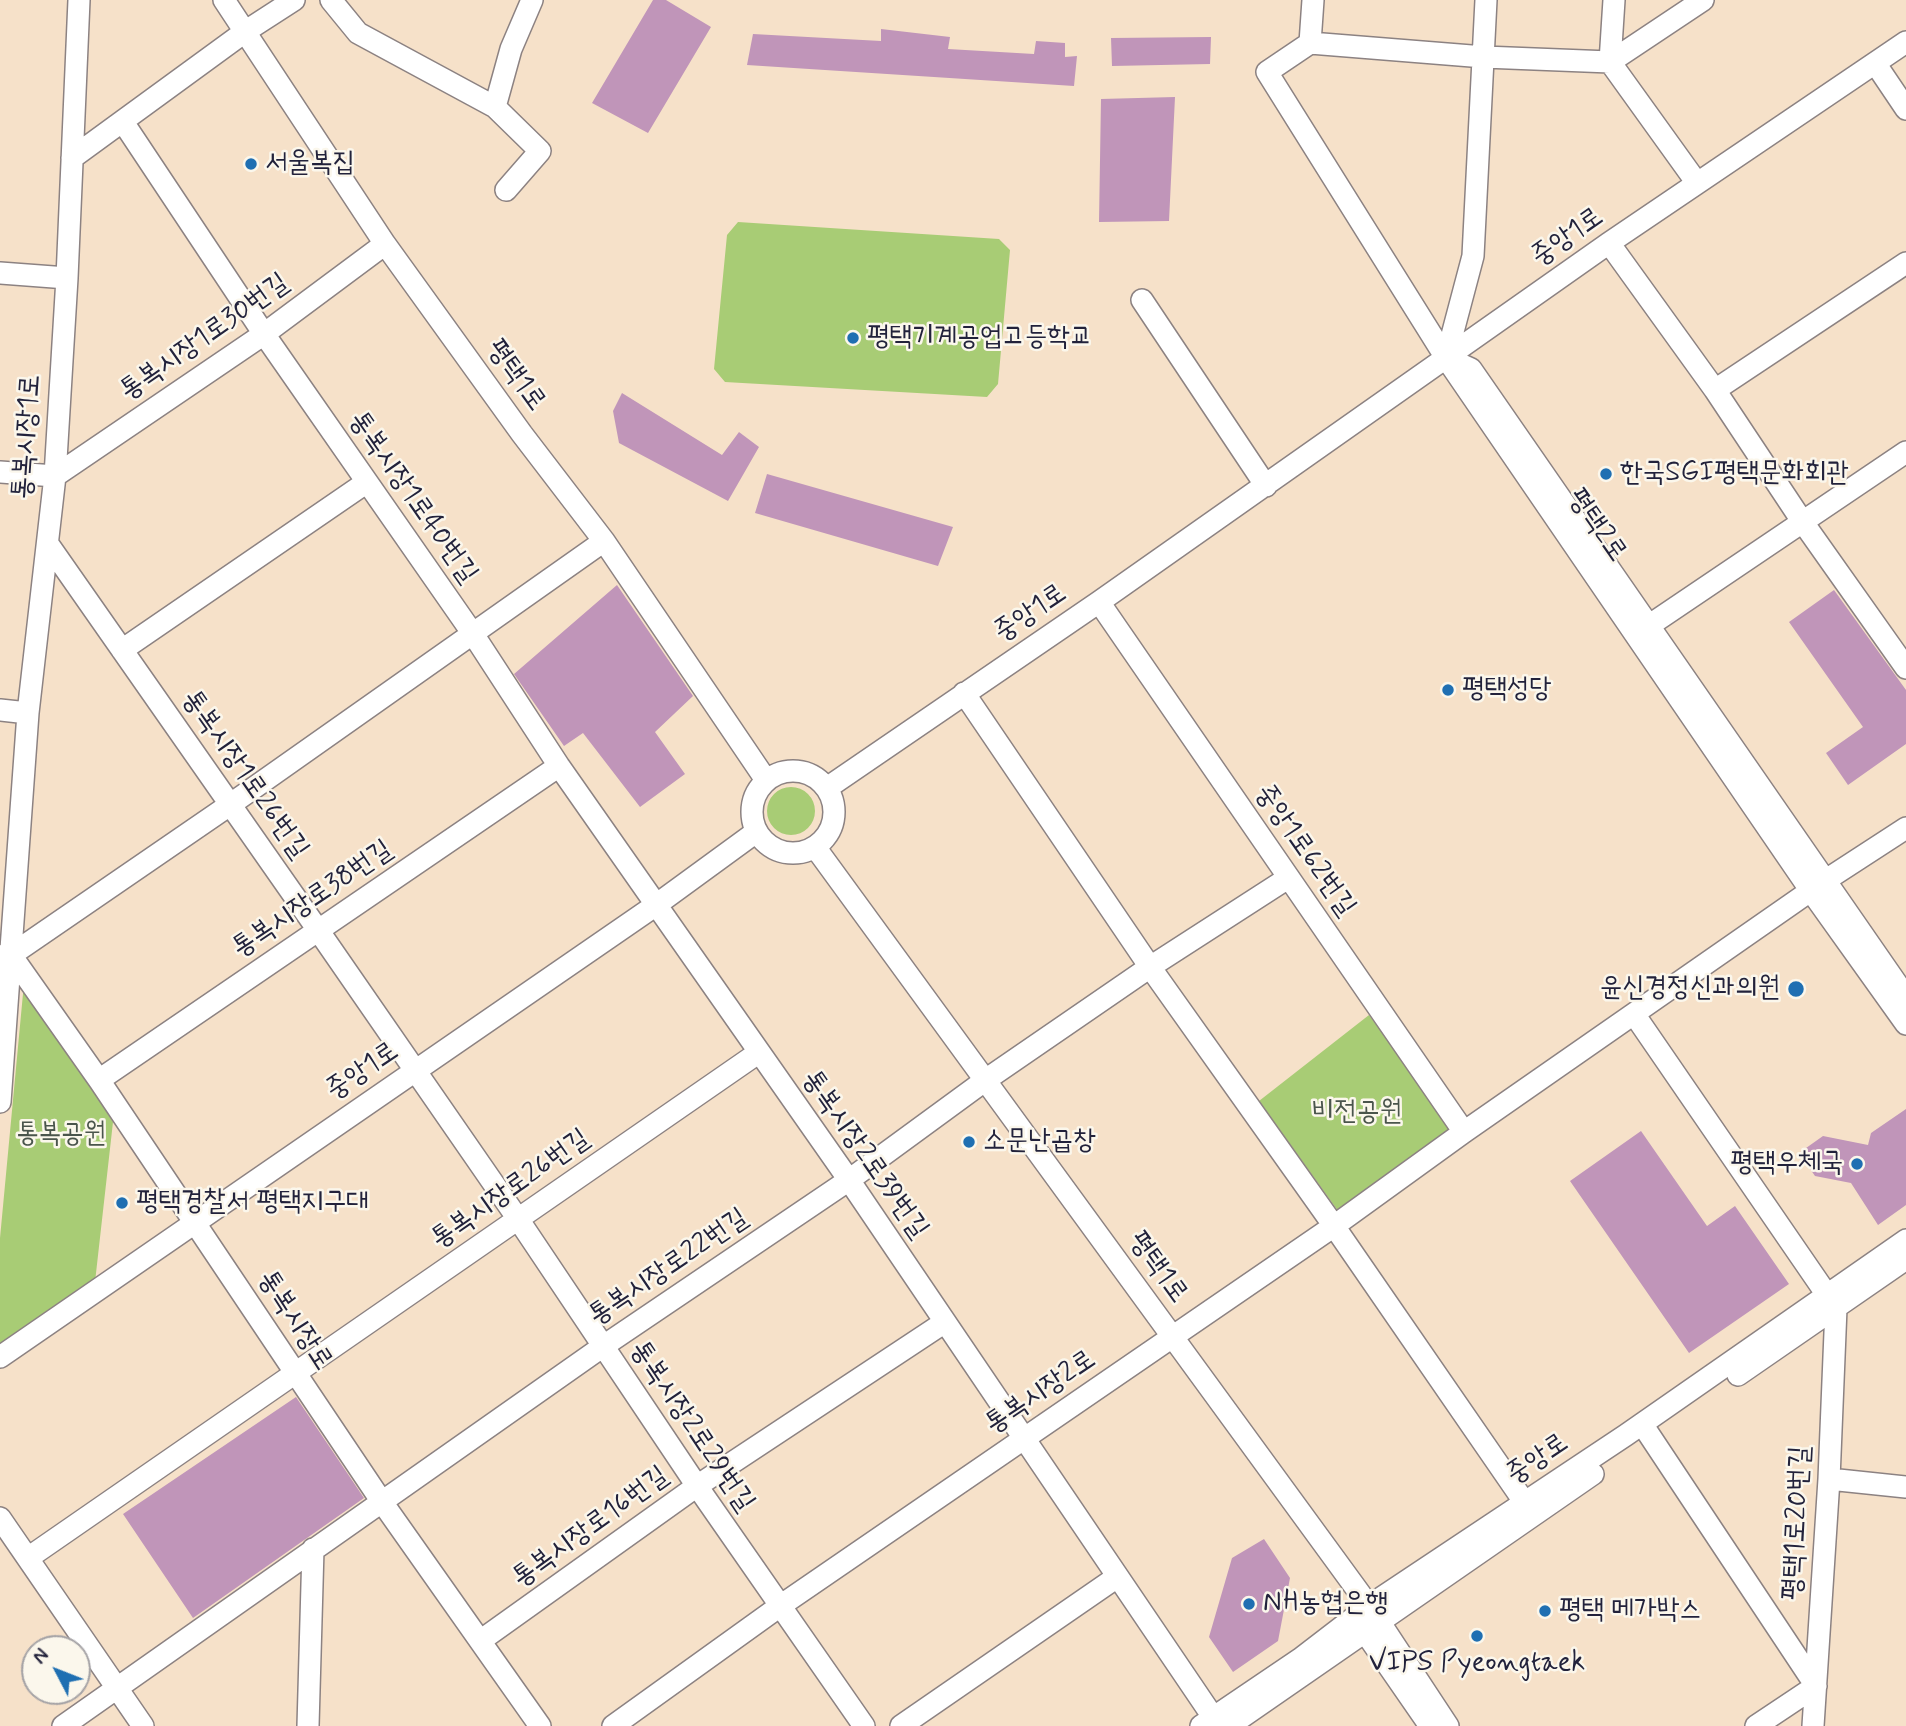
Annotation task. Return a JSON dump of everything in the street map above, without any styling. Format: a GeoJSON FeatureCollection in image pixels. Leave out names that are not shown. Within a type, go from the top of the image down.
{"type":"FeatureCollection","features":[{"type":"Feature","properties":{"kind":"street","name":"통복시장1로"},"geometry":{"type":"LineString","coordinates":[[0,1102],[6,954],[28,713],[55,476],[79,0]]}},
{"type":"Feature","properties":{"kind":"street","name":"평택1로"},"geometry":{"type":"LineString","coordinates":[[224,0],[385,243],[522,434],[604,541],[766,780]]}},
{"type":"Feature","properties":{"kind":"street"},"geometry":{"type":"LineString","coordinates":[[72,158],[246,31],[294,0]]}},
{"type":"Feature","properties":{"kind":"street"},"geometry":{"type":"LineString","coordinates":[[331,0],[358,33],[495,107],[540,151],[506,190]]}},
{"type":"Feature","properties":{"kind":"street"},"geometry":{"type":"LineString","coordinates":[[495,107],[511,49],[532,0]]}},
{"type":"Feature","properties":{"kind":"street"},"geometry":{"type":"LineString","coordinates":[[1313,0],[1310,43],[1484,57],[1610,62],[1703,0]]}},
{"type":"Feature","properties":{"kind":"street"},"geometry":{"type":"LineString","coordinates":[[1446,358],[1473,256],[1486,0]]}},
{"type":"Feature","properties":{"kind":"street"},"geometry":{"type":"LineString","coordinates":[[1614,0],[1610,62],[1697,183]]}},
{"type":"Feature","properties":{"kind":"street","name":"중앙1로"},"geometry":{"type":"LineString","coordinates":[[827,788],[1099,602],[1609,243],[1906,42]]}},
{"type":"Feature","properties":{"kind":"street","name":"평택2로"},"geometry":{"type":"LineString","coordinates":[[1310,43],[1267,72],[1446,358],[1643,630],[1818,886],[1906,1024]]}},
{"type":"Feature","properties":{"kind":"street"},"geometry":{"type":"LineString","coordinates":[[1875,63],[1906,109]]}},
{"type":"Feature","properties":{"kind":"street","name":"통복시장1로40번길"},"geometry":{"type":"LineString","coordinates":[[123,122],[264,334],[473,634],[559,766],[656,905]]}},
{"type":"Feature","properties":{"kind":"street","name":"통복시장1로30번길"},"geometry":{"type":"LineString","coordinates":[[55,476],[264,334],[385,243]]}},
{"type":"Feature","properties":{"kind":"street"},"geometry":{"type":"LineString","coordinates":[[1609,243],[1715,390],[1802,520],[1900,645],[1906,668]]}},
{"type":"Feature","properties":{"kind":"street"},"geometry":{"type":"LineString","coordinates":[[1715,390],[1906,263]]}},
{"type":"Feature","properties":{"kind":"street"},"geometry":{"type":"LineString","coordinates":[[0,273],[66,278]]}},
{"type":"Feature","properties":{"kind":"street"},"geometry":{"type":"LineString","coordinates":[[1142,300],[1266,485]]}},
{"type":"Feature","properties":{"kind":"street"},"geometry":{"type":"LineString","coordinates":[[1643,630],[1906,452]]}},
{"type":"Feature","properties":{"kind":"street"},"geometry":{"type":"LineString","coordinates":[[0,472],[55,476]]}},
{"type":"Feature","properties":{"kind":"street"},"geometry":{"type":"LineString","coordinates":[[122,650],[367,482]]}},
{"type":"Feature","properties":{"kind":"street"},"geometry":{"type":"LineString","coordinates":[[6,954],[231,804],[604,541]]}},
{"type":"Feature","properties":{"kind":"street","name":"통복시장1로26번길"},"geometry":{"type":"LineString","coordinates":[[48,544],[415,1071]]}},
{"type":"Feature","properties":{"kind":"street","name":"중앙1로62번길"},"geometry":{"type":"LineString","coordinates":[[1099,602],[1464,1132]]}},
{"type":"Feature","properties":{"kind":"street"},"geometry":{"type":"LineString","coordinates":[[964,693],[1150,967],[1334,1226],[1525,1503]]}},
{"type":"Feature","properties":{"kind":"street"},"geometry":{"type":"LineString","coordinates":[[0,710],[28,713]]}},
{"type":"Feature","properties":{"kind":"street","name":"통복시장로38번길"},"geometry":{"type":"LineString","coordinates":[[99,1080],[559,766]]}},
{"type":"Feature","properties":{"kind":"street"},"geometry":{"type":"LineString","coordinates":[[787,771],[799,771],[810,773],[827,788],[833,798],[834,820],[824,840],[815,847],[794,854],[782,852],[763,841],[756,832],[752,821],[754,799],[766,780],[787,771]]}},
{"type":"Feature","properties":{"kind":"street","name":"통복시장2로"},"geometry":{"type":"LineString","coordinates":[[613,1726],[780,1606],[1173,1338],[1464,1132],[1906,828]]}},
{"type":"Feature","properties":{"kind":"street","name":"중앙1로"},"geometry":{"type":"LineString","coordinates":[[0,1357],[656,905],[756,832]]}},
{"type":"Feature","properties":{"kind":"street","name":"평택1로"},"geometry":{"type":"LineString","coordinates":[[815,847],[987,1079],[1173,1338],[1367,1619],[1448,1726]]}},
{"type":"Feature","properties":{"kind":"street","name":"통복시장로22번길"},"geometry":{"type":"LineString","coordinates":[[63,1726],[603,1347],[849,1180],[987,1079],[1150,967],[1288,878]]}},
{"type":"Feature","properties":{"kind":"street"},"geometry":{"type":"LineString","coordinates":[[1818,886],[1906,997]]}},
{"type":"Feature","properties":{"kind":"street","name":"통복시장2로39번길"},"geometry":{"type":"LineString","coordinates":[[656,905],[849,1180],[1214,1723]]}},
{"type":"Feature","properties":{"kind":"street","name":"통복시장로"},"geometry":{"type":"LineString","coordinates":[[6,954],[99,1080],[382,1502],[540,1726]]}},
{"type":"Feature","properties":{"kind":"street"},"geometry":{"type":"LineString","coordinates":[[1634,1014],[1831,1302]]}},
{"type":"Feature","properties":{"kind":"street","name":"통복시장로26번길"},"geometry":{"type":"LineString","coordinates":[[29,1558],[758,1053]]}},
{"type":"Feature","properties":{"kind":"street","name":"통복시장2로29번길"},"geometry":{"type":"LineString","coordinates":[[415,1071],[780,1606]]}},
{"type":"Feature","properties":{"kind":"street","name":"중앙로"},"geometry":{"type":"LineString","coordinates":[[1831,1302],[1906,1240]]}},
{"type":"Feature","properties":{"kind":"street","name":"중앙로"},"geometry":{"type":"LineString","coordinates":[[1214,1723],[1300,1659],[1367,1619],[1831,1302],[1906,1259]]}},
{"type":"Feature","properties":{"kind":"street","name":"평택1로20번길"},"geometry":{"type":"LineString","coordinates":[[1814,1726],[1829,1479],[1831,1302]]}},
{"type":"Feature","properties":{"kind":"street","name":"통복시장로16번길"},"geometry":{"type":"LineString","coordinates":[[480,1641],[697,1486],[945,1322]]}},
{"type":"Feature","properties":{"kind":"street"},"geometry":{"type":"LineString","coordinates":[[1647,1429],[1816,1685],[1756,1726]]}},
{"type":"Feature","properties":{"kind":"street","name":"중앙로"},"geometry":{"type":"LineString","coordinates":[[1367,1619],[1525,1503],[1647,1429]]}},
{"type":"Feature","properties":{"kind":"street"},"geometry":{"type":"LineString","coordinates":[[1829,1479],[1906,1487]]}},
{"type":"Feature","properties":{"kind":"street"},"geometry":{"type":"LineString","coordinates":[[0,1518],[143,1726]]}},
{"type":"Feature","properties":{"kind":"street"},"geometry":{"type":"LineString","coordinates":[[308,1726],[313,1549]]}},
{"type":"Feature","properties":{"kind":"street"},"geometry":{"type":"LineString","coordinates":[[901,1726],[1116,1577]]}},
{"type":"Feature","properties":{"kind":"street"},"geometry":{"type":"LineString","coordinates":[[780,1606],[864,1726]]}},
{"type":"Feature","properties":{"kind":"street"},"geometry":{"type":"LineString","coordinates":[[1367,1619],[1430,1726]]}},
{"type":"Feature","properties":{"kind":"green space"},"geometry":{"type":"Polygon","coordinates":[[[738,222],[999,239],[1010,250],[998,384],[987,397],[725,382],[714,369],[727,235],[738,222]]]}},
{"type":"Feature","properties":{"kind":"green space"},"geometry":{"type":"Polygon","coordinates":[[[791,787],[808,794],[815,811],[808,828],[791,835],[774,828],[767,811],[774,794],[791,787]]]}},
{"type":"Feature","properties":{"kind":"green space","name":"통복공원"},"geometry":{"type":"Polygon","coordinates":[[[24,983],[113,1122],[95,1282],[0,1352],[0,1238],[24,983]]]}},
{"type":"Feature","properties":{"kind":"green space","name":"비전공원"},"geometry":{"type":"Polygon","coordinates":[[[1369,1015],[1454,1128],[1338,1211],[1259,1101],[1369,1015]]]}},
{"type":"Feature","properties":{"kind":"building"},"geometry":{"type":"Polygon","coordinates":[[[653,0],[666,0],[711,27],[648,133],[592,103],[653,0]]]}},
{"type":"Feature","properties":{"kind":"building"},"geometry":{"type":"Polygon","coordinates":[[[881,29],[950,37],[948,49],[1034,54],[1036,41],[1065,43],[1065,57],[1077,56],[1074,86],[747,65],[753,34],[881,41],[881,29]]]}},
{"type":"Feature","properties":{"kind":"building"},"geometry":{"type":"Polygon","coordinates":[[[1211,37],[1210,64],[1112,66],[1111,38],[1211,37]]]}},
{"type":"Feature","properties":{"kind":"building"},"geometry":{"type":"Polygon","coordinates":[[[1175,97],[1169,221],[1099,222],[1101,99],[1175,97]]]}},
{"type":"Feature","properties":{"kind":"building"},"geometry":{"type":"Polygon","coordinates":[[[622,393],[722,455],[739,432],[759,447],[728,501],[619,443],[613,411],[622,393]]]}},
{"type":"Feature","properties":{"kind":"building"},"geometry":{"type":"Polygon","coordinates":[[[767,474],[953,527],[938,566],[755,513],[767,474]]]}},
{"type":"Feature","properties":{"kind":"building"},"geometry":{"type":"Polygon","coordinates":[[[617,585],[693,696],[655,732],[685,774],[640,807],[583,733],[564,746],[514,674],[617,585]]]}},
{"type":"Feature","properties":{"kind":"building"},"geometry":{"type":"Polygon","coordinates":[[[1834,590],[1906,690],[1906,744],[1848,785],[1826,753],[1863,727],[1789,622],[1834,590]]]}},
{"type":"Feature","properties":{"kind":"building","name":"평택우체국"},"geometry":{"type":"Polygon","coordinates":[[[1906,1109],[1906,1205],[1878,1225],[1851,1183],[1815,1176],[1799,1153],[1823,1136],[1868,1145],[1871,1133],[1906,1109]]]}},
{"type":"Feature","properties":{"kind":"building"},"geometry":{"type":"Polygon","coordinates":[[[1641,1131],[1707,1226],[1735,1206],[1789,1284],[1689,1353],[1570,1181],[1641,1131]]]}},
{"type":"Feature","properties":{"kind":"building"},"geometry":{"type":"Polygon","coordinates":[[[296,1397],[364,1498],[193,1618],[123,1514],[296,1397]]]}},
{"type":"Feature","properties":{"kind":"building"},"geometry":{"type":"Polygon","coordinates":[[[1264,1539],[1290,1578],[1278,1641],[1233,1672],[1209,1637],[1232,1558],[1264,1539]]]}},
{"type":"Feature","properties":{"kind":"place","name":"서울복집"},"geometry":{"type":"Point","coordinates":[251,164]}},
{"type":"Feature","properties":{"kind":"place","name":"평택기계공업고등학교"},"geometry":{"type":"Point","coordinates":[853,338]}},
{"type":"Feature","properties":{"kind":"place","name":"한국SGI평택문화회관"},"geometry":{"type":"Point","coordinates":[1606,474]}},
{"type":"Feature","properties":{"kind":"place","name":"평택성당"},"geometry":{"type":"Point","coordinates":[1448,690]}},
{"type":"Feature","properties":{"kind":"place","name":"윤신경정신과의원"},"geometry":{"type":"Point","coordinates":[1796,989]}},
{"type":"Feature","properties":{"kind":"place","name":"소문난곱창"},"geometry":{"type":"Point","coordinates":[969,1142]}},
{"type":"Feature","properties":{"kind":"place","name":"평택우체국"},"geometry":{"type":"Point","coordinates":[1857,1164]}},
{"type":"Feature","properties":{"kind":"place","name":"평택경찰서 평택지구대"},"geometry":{"type":"Point","coordinates":[122,1203]}},
{"type":"Feature","properties":{"kind":"place","name":"NH농협은행"},"geometry":{"type":"Point","coordinates":[1249,1604]}},
{"type":"Feature","properties":{"kind":"place","name":"평택 메가박스"},"geometry":{"type":"Point","coordinates":[1545,1611]}},
{"type":"Feature","properties":{"kind":"place","name":"VIPS Pyeongtaek"},"geometry":{"type":"Point","coordinates":[1477,1636]}}]}
